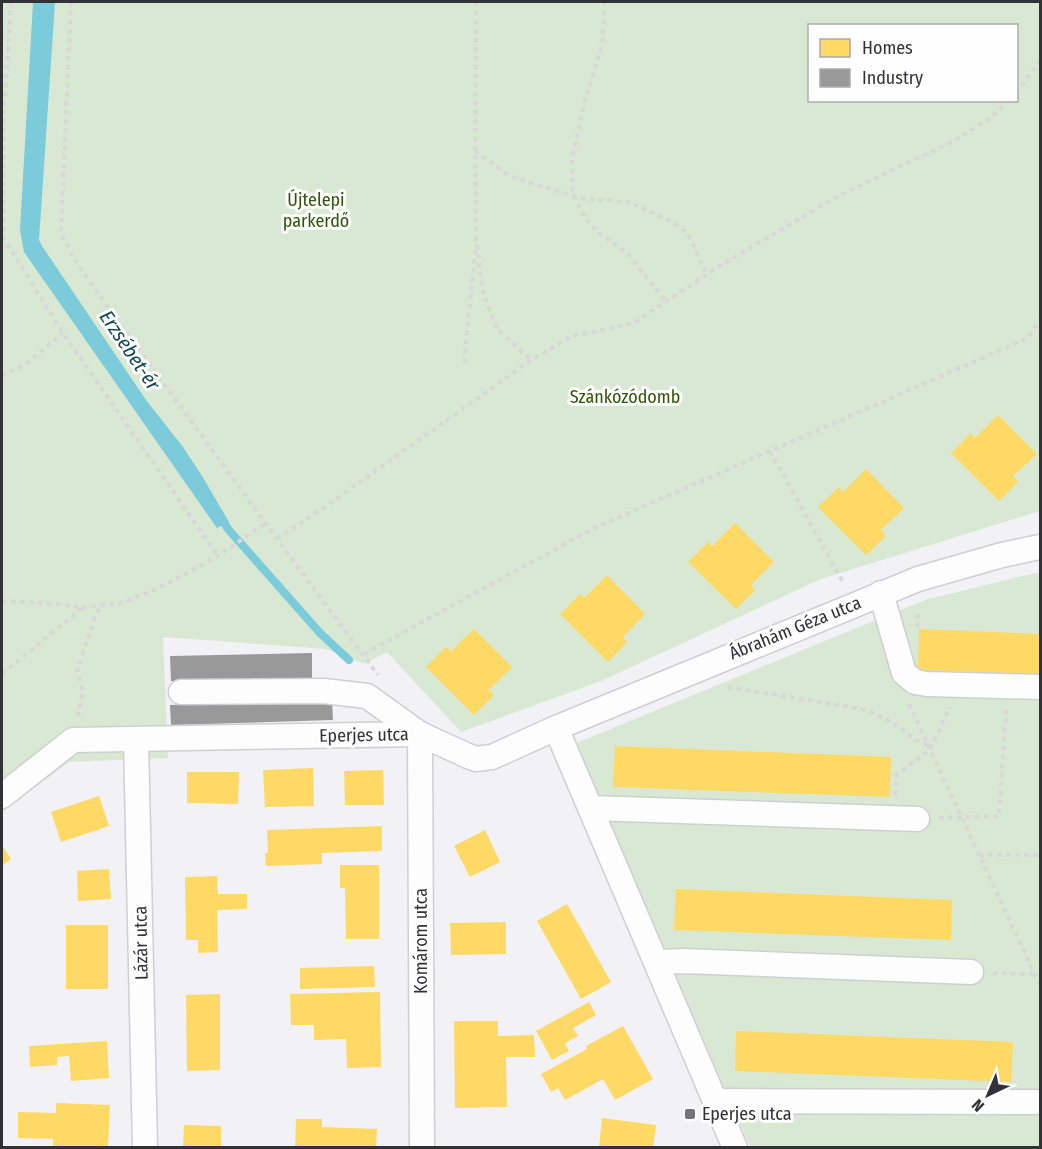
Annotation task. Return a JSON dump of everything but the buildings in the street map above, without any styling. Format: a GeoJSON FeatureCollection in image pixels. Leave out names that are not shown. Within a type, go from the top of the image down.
{"type":"FeatureCollection","features":[{"type":"Feature","properties":{"kind":"street","name":"Ábrahám Géza utca"},"geometry":{"type":"LineString","coordinates":[[556,728],[918,579],[1002,555],[1041,547]]}},
{"type":"Feature","properties":{"kind":"street"},"geometry":{"type":"LineString","coordinates":[[881,593],[904,673],[915,682],[1041,687]]}},
{"type":"Feature","properties":{"kind":"street"},"geometry":{"type":"LineString","coordinates":[[181,692],[324,691],[367,696],[420,734]]}},
{"type":"Feature","properties":{"kind":"street"},"geometry":{"type":"LineString","coordinates":[[556,728],[735,1148]]}},
{"type":"Feature","properties":{"kind":"street","name":"Eperjes utca"},"geometry":{"type":"LineString","coordinates":[[73,740],[420,734],[468,756],[483,759],[556,728]]}},
{"type":"Feature","properties":{"kind":"street","name":"Komárom utca"},"geometry":{"type":"LineString","coordinates":[[420,734],[422,1148]]}},
{"type":"Feature","properties":{"kind":"street"},"geometry":{"type":"LineString","coordinates":[[2,796],[73,740]]}},
{"type":"Feature","properties":{"kind":"street","name":"Lázár utca"},"geometry":{"type":"LineString","coordinates":[[136,740],[145,1148]]}},
{"type":"Feature","properties":{"kind":"street"},"geometry":{"type":"LineString","coordinates":[[590,808],[917,819]]}},
{"type":"Feature","properties":{"kind":"street"},"geometry":{"type":"LineString","coordinates":[[656,962],[971,972]]}},
{"type":"Feature","properties":{"kind":"street"},"geometry":{"type":"LineString","coordinates":[[715,1101],[1035,1102]]}},
{"type":"Feature","properties":{"kind":"path"},"geometry":{"type":"LineString","coordinates":[[11,2],[4,114],[4,239],[63,333],[218,556]]}},
{"type":"Feature","properties":{"kind":"path"},"geometry":{"type":"LineString","coordinates":[[70,2],[61,233],[79,267],[277,539],[364,654],[592,529],[1028,338],[1041,319]]}},
{"type":"Feature","properties":{"kind":"path"},"geometry":{"type":"LineString","coordinates":[[464,362],[476,238],[476,2]]}},
{"type":"Feature","properties":{"kind":"path"},"geometry":{"type":"LineString","coordinates":[[605,2],[602,44],[584,105],[572,159],[573,195],[587,220],[597,232],[628,254],[666,302]]}},
{"type":"Feature","properties":{"kind":"path"},"geometry":{"type":"LineString","coordinates":[[1018,92],[1041,60]]}},
{"type":"Feature","properties":{"kind":"path"},"geometry":{"type":"LineString","coordinates":[[277,539],[531,360],[573,336],[634,323],[707,274],[842,194],[952,142],[989,119],[1008,102]]}},
{"type":"Feature","properties":{"kind":"path"},"geometry":{"type":"LineString","coordinates":[[475,151],[508,175],[586,199],[629,202],[652,212],[680,227],[689,236],[707,274]]}},
{"type":"Feature","properties":{"kind":"path"},"geometry":{"type":"LineString","coordinates":[[476,238],[483,293],[498,330],[531,360]]}},
{"type":"Feature","properties":{"kind":"path"},"geometry":{"type":"LineString","coordinates":[[2,376],[26,364],[63,333]]}},
{"type":"Feature","properties":{"kind":"path"},"geometry":{"type":"LineString","coordinates":[[770,451],[855,604]]}},
{"type":"Feature","properties":{"kind":"path"},"geometry":{"type":"LineString","coordinates":[[2,601],[62,604],[82,608],[121,603],[218,556],[266,523]]}},
{"type":"Feature","properties":{"kind":"path"},"geometry":{"type":"LineString","coordinates":[[73,740],[82,691],[77,671],[95,617],[101,606]]}},
{"type":"Feature","properties":{"kind":"path"},"geometry":{"type":"LineString","coordinates":[[2,674],[82,608]]}},
{"type":"Feature","properties":{"kind":"path"},"geometry":{"type":"LineString","coordinates":[[893,818],[897,774],[930,748],[960,685]]}},
{"type":"Feature","properties":{"kind":"path"},"geometry":{"type":"LineString","coordinates":[[917,819],[999,816],[1007,686]]}},
{"type":"Feature","properties":{"kind":"path"},"geometry":{"type":"LineString","coordinates":[[728,687],[868,710],[893,723],[930,748]]}},
{"type":"Feature","properties":{"kind":"path"},"geometry":{"type":"LineString","coordinates":[[905,695],[1041,986]]}},
{"type":"Feature","properties":{"kind":"path"},"geometry":{"type":"LineString","coordinates":[[979,855],[1041,855]]}},
{"type":"Feature","properties":{"kind":"path"},"geometry":{"type":"LineString","coordinates":[[971,972],[1035,974]]}},
{"type":"Feature","properties":{"kind":"green space"},"geometry":{"type":"Polygon","coordinates":[[[2,2],[1040,2],[1040,511],[821,579],[601,681],[461,732],[387,652],[364,664],[326,649],[163,637],[168,758],[69,762],[2,812],[2,2]]]}},
{"type":"Feature","properties":{"kind":"green space"},"geometry":{"type":"Polygon","coordinates":[[[1040,573],[1040,1147],[750,1147],[574,744],[925,600],[1040,573]]]}},
{"type":"Feature","properties":{"kind":"water"},"geometry":{"type":"Polygon","coordinates":[[[33,2],[55,2],[39,240],[146,400],[183,447],[202,476],[229,522],[217,528],[24,252],[20,230],[33,2]]]}},
{"type":"Feature","properties":{"kind":"waterway","name":"Erzsébet-ér"},"geometry":{"type":"LineString","coordinates":[[221,518],[228,529],[320,633],[349,660]]}},
{"type":"Feature","properties":{"kind":"place","name":"Eperjes utca"},"geometry":{"type":"Point","coordinates":[690,1114]}},
{"type":"Feature","properties":{"kind":"park label","name":"Újtelepi parkerdő"},"geometry":{"type":"Point","coordinates":[316,210]}},
{"type":"Feature","properties":{"kind":"park label","name":"Szánkózódomb"},"geometry":{"type":"Point","coordinates":[625,397]}}]}
